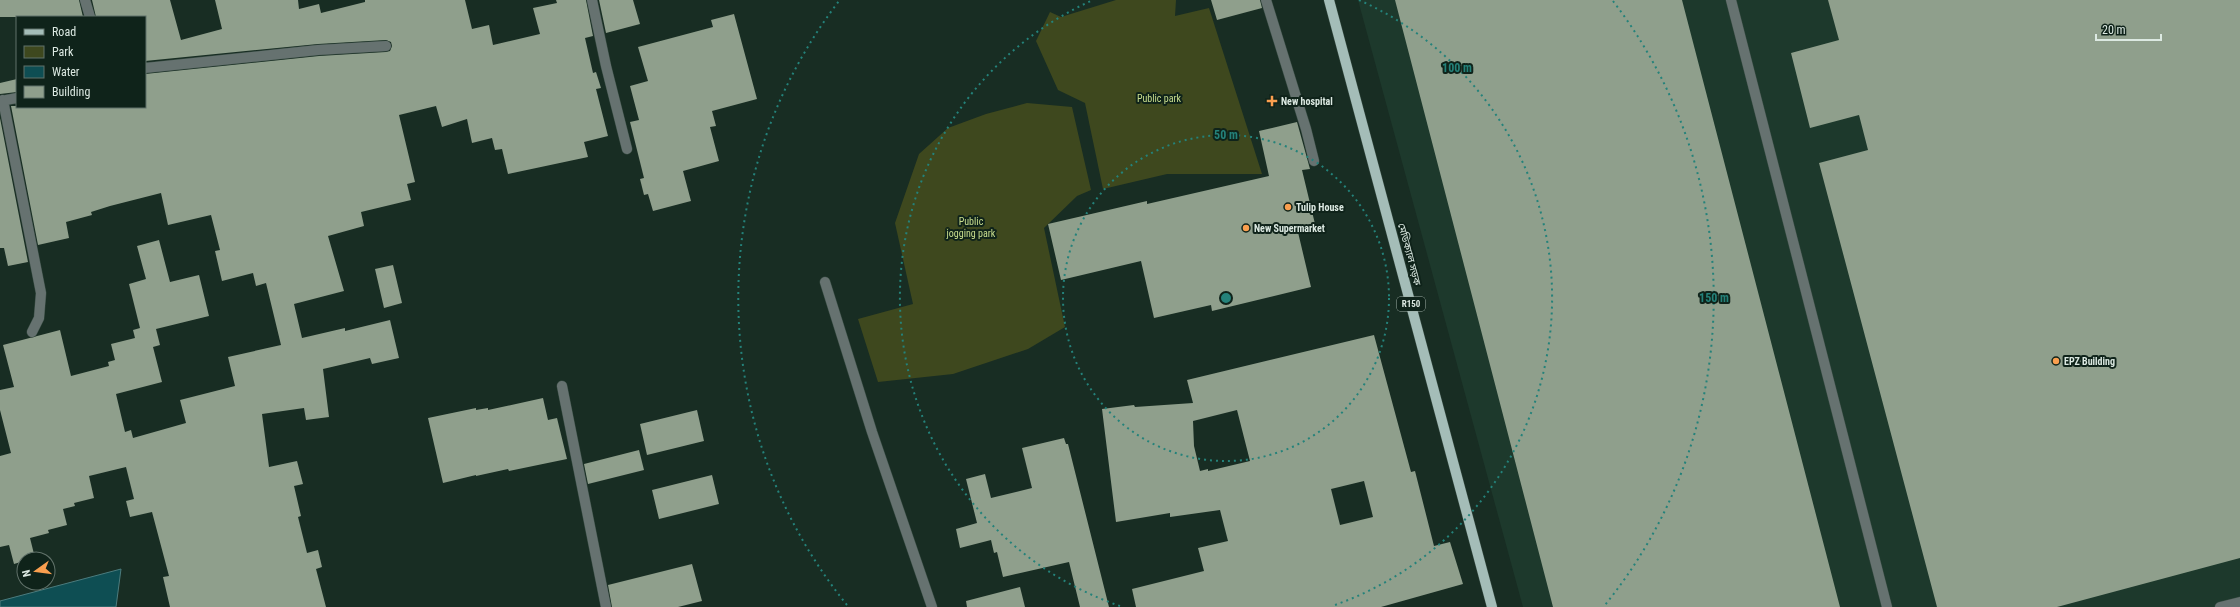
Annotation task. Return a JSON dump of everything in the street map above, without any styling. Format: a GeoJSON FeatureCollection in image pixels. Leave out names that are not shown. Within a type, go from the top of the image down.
{"type":"FeatureCollection","features":[{"type":"Feature","properties":{"kind":"main road","name":"মেডিক্যাল সড়ক"},"geometry":{"type":"LineString","coordinates":[[1329,0],[1492,607]]}},
{"type":"Feature","properties":{"kind":"street"},"geometry":{"type":"LineString","coordinates":[[85,0],[90,16]]}},
{"type":"Feature","properties":{"kind":"street"},"geometry":{"type":"LineString","coordinates":[[592,0],[626,149]]}},
{"type":"Feature","properties":{"kind":"street"},"geometry":{"type":"LineString","coordinates":[[1266,0],[1306,129],[1314,161]]}},
{"type":"Feature","properties":{"kind":"street"},"geometry":{"type":"LineString","coordinates":[[1731,0],[1887,607]]}},
{"type":"Feature","properties":{"kind":"street"},"geometry":{"type":"LineString","coordinates":[[146,68],[341,48],[386,46]]}},
{"type":"Feature","properties":{"kind":"street"},"geometry":{"type":"LineString","coordinates":[[16,98],[2,100],[41,293],[39,318],[32,332]]}},
{"type":"Feature","properties":{"kind":"street"},"geometry":{"type":"LineString","coordinates":[[825,282],[872,432],[932,607]]}},
{"type":"Feature","properties":{"kind":"street"},"geometry":{"type":"LineString","coordinates":[[562,386],[606,607]]}},
{"type":"Feature","properties":{"kind":"street"},"geometry":{"type":"LineString","coordinates":[[2220,607],[2240,602]]}},
{"type":"Feature","properties":{"kind":"shaded area"},"geometry":{"type":"Polygon","coordinates":[[[1358,0],[2240,0],[2240,607],[1523,607],[1358,0]]]}},
{"type":"Feature","properties":{"kind":"green space","name":"Public park"},"geometry":{"type":"Polygon","coordinates":[[[1116,0],[1176,0],[1175,16],[1209,8],[1262,174],[1167,174],[1103,189],[1085,103],[1058,90],[1036,41],[1050,12],[1061,17],[1116,0]]]}},
{"type":"Feature","properties":{"kind":"green space","name":"Public jogging park"},"geometry":{"type":"Polygon","coordinates":[[[1027,103],[1072,107],[1091,190],[1077,196],[1044,228],[1065,327],[1028,349],[953,374],[878,382],[858,319],[913,304],[895,223],[919,154],[948,128],[986,114],[1027,103]]]}},
{"type":"Feature","properties":{"kind":"water"},"geometry":{"type":"Polygon","coordinates":[[[121,569],[116,607],[0,607],[0,601],[38,591],[56,591],[56,586],[121,569]]]}},
{"type":"Feature","properties":{"kind":"building"},"geometry":{"type":"Polygon","coordinates":[[[0,0],[79,0],[83,16],[16,16],[0,17],[0,0]]]}},
{"type":"Feature","properties":{"kind":"building"},"geometry":{"type":"Polygon","coordinates":[[[92,0],[170,0],[181,40],[222,29],[215,0],[298,0],[299,9],[319,4],[321,13],[365,2],[365,0],[465,0],[472,29],[489,25],[493,45],[540,34],[533,8],[557,3],[556,0],[586,0],[593,36],[585,38],[593,73],[596,72],[601,88],[596,89],[608,136],[584,142],[588,157],[508,174],[502,149],[495,150],[492,138],[472,143],[467,119],[442,127],[436,106],[399,115],[415,182],[407,184],[411,200],[361,212],[364,226],[328,236],[344,291],[294,304],[302,338],[345,328],[345,331],[390,320],[399,358],[372,364],[370,358],[323,369],[329,417],[306,420],[304,408],[262,414],[269,467],[297,461],[303,484],[294,486],[301,516],[298,517],[307,553],[318,550],[322,567],[316,569],[326,607],[170,607],[163,577],[169,576],[152,512],[130,517],[126,501],[134,499],[126,467],[89,476],[94,498],[74,503],[75,506],[63,509],[67,525],[48,530],[49,533],[30,538],[33,551],[16,551],[16,563],[14,564],[9,545],[0,547],[0,456],[11,453],[0,410],[0,390],[14,387],[3,345],[60,330],[71,376],[109,366],[108,362],[115,360],[111,344],[135,338],[133,330],[140,328],[129,284],[146,279],[137,246],[159,240],[170,282],[199,275],[209,316],[156,329],[160,345],[153,347],[162,382],[116,394],[125,432],[131,430],[133,438],[186,423],[180,400],[235,386],[228,357],[281,345],[266,283],[256,286],[253,273],[222,281],[215,251],[220,250],[211,215],[168,225],[161,193],[110,206],[91,212],[92,215],[66,222],[69,238],[38,245],[11,106],[16,106],[16,108],[146,108],[146,74],[319,56],[386,52],[390,51],[392,46],[391,42],[386,40],[318,44],[146,61],[146,16],[96,16],[92,0]]]}},
{"type":"Feature","properties":{"kind":"building"},"geometry":{"type":"Polygon","coordinates":[[[599,0],[633,0],[640,24],[606,33],[599,0]]]}},
{"type":"Feature","properties":{"kind":"building"},"geometry":{"type":"Polygon","coordinates":[[[1211,0],[1260,0],[1262,8],[1217,20],[1211,0]]]}},
{"type":"Feature","properties":{"kind":"building"},"geometry":{"type":"Polygon","coordinates":[[[1395,0],[1682,0],[1840,607],[1553,607],[1395,0]]]}},
{"type":"Feature","properties":{"kind":"building","name":"EPZ Building"},"geometry":{"type":"Polygon","coordinates":[[[1828,0],[2240,0],[2240,558],[2057,607],[1937,607],[1819,163],[1868,150],[1859,115],[1810,128],[1791,53],[1839,40],[1828,0]]]}},
{"type":"Feature","properties":{"kind":"building"},"geometry":{"type":"Polygon","coordinates":[[[734,14],[757,99],[712,111],[716,126],[710,127],[719,161],[683,171],[691,201],[653,211],[648,194],[644,195],[640,179],[644,178],[630,122],[639,120],[630,86],[648,81],[638,47],[713,27],[711,20],[734,14]]]}},
{"type":"Feature","properties":{"kind":"building"},"geometry":{"type":"Polygon","coordinates":[[[16,79],[16,92],[0,94],[0,83],[16,79]]]}},
{"type":"Feature","properties":{"kind":"building"},"geometry":{"type":"Polygon","coordinates":[[[0,118],[28,262],[8,266],[4,248],[0,248],[0,118]]]}},
{"type":"Feature","properties":{"kind":"building"},"geometry":{"type":"Polygon","coordinates":[[[1297,122],[1310,169],[1302,170],[1315,224],[1297,228],[1311,287],[1212,311],[1211,305],[1154,318],[1141,261],[1061,280],[1048,224],[1147,201],[1147,204],[1269,176],[1259,131],[1297,122]]]}},
{"type":"Feature","properties":{"kind":"building"},"geometry":{"type":"Polygon","coordinates":[[[393,265],[402,303],[384,308],[375,269],[393,265]]]}},
{"type":"Feature","properties":{"kind":"building"},"geometry":{"type":"Polygon","coordinates":[[[1374,335],[1411,472],[1415,471],[1434,546],[1450,542],[1463,584],[1381,607],[1136,607],[1132,589],[1204,571],[1198,548],[1228,541],[1220,510],[1170,517],[1170,513],[1116,522],[1102,409],[1134,405],[1135,407],[1193,403],[1187,380],[1374,335]],[[1237,410],[1193,421],[1194,446],[1200,471],[1208,469],[1208,471],[1250,461],[1237,410]],[[1364,481],[1331,489],[1340,525],[1373,517],[1364,481]]]}},
{"type":"Feature","properties":{"kind":"building"},"geometry":{"type":"Polygon","coordinates":[[[543,398],[548,420],[557,418],[567,459],[509,471],[508,469],[476,475],[443,483],[428,418],[476,408],[476,410],[488,408],[488,410],[543,398]]]}},
{"type":"Feature","properties":{"kind":"building"},"geometry":{"type":"Polygon","coordinates":[[[697,410],[704,441],[647,455],[640,424],[697,410]]]}},
{"type":"Feature","properties":{"kind":"building"},"geometry":{"type":"Polygon","coordinates":[[[1064,438],[1066,444],[1068,444],[1109,607],[1080,607],[1069,562],[1003,577],[997,552],[994,553],[991,540],[960,548],[956,529],[977,523],[966,479],[985,474],[991,498],[1032,488],[1022,448],[1064,438]]]}},
{"type":"Feature","properties":{"kind":"building"},"geometry":{"type":"Polygon","coordinates":[[[639,450],[644,470],[588,484],[584,464],[639,450]]]}},
{"type":"Feature","properties":{"kind":"building"},"geometry":{"type":"Polygon","coordinates":[[[712,475],[719,504],[659,519],[652,490],[712,475]]]}},
{"type":"Feature","properties":{"kind":"building"},"geometry":{"type":"Polygon","coordinates":[[[692,564],[702,601],[678,607],[612,607],[608,585],[692,564]]]}},
{"type":"Feature","properties":{"kind":"building"},"geometry":{"type":"Polygon","coordinates":[[[1020,587],[1025,607],[967,607],[966,601],[1020,587]]]}},
{"type":"Feature","properties":{"kind":"place","name":"New hospital"},"geometry":{"type":"Point","coordinates":[1272,101]}},
{"type":"Feature","properties":{"kind":"place","name":"Tulip House"},"geometry":{"type":"Point","coordinates":[1288,207]}},
{"type":"Feature","properties":{"kind":"place","name":"New Supermarket"},"geometry":{"type":"Point","coordinates":[1246,228]}},
{"type":"Feature","properties":{"kind":"place","name":"EPZ Building"},"geometry":{"type":"Point","coordinates":[2056,361]}}]}
